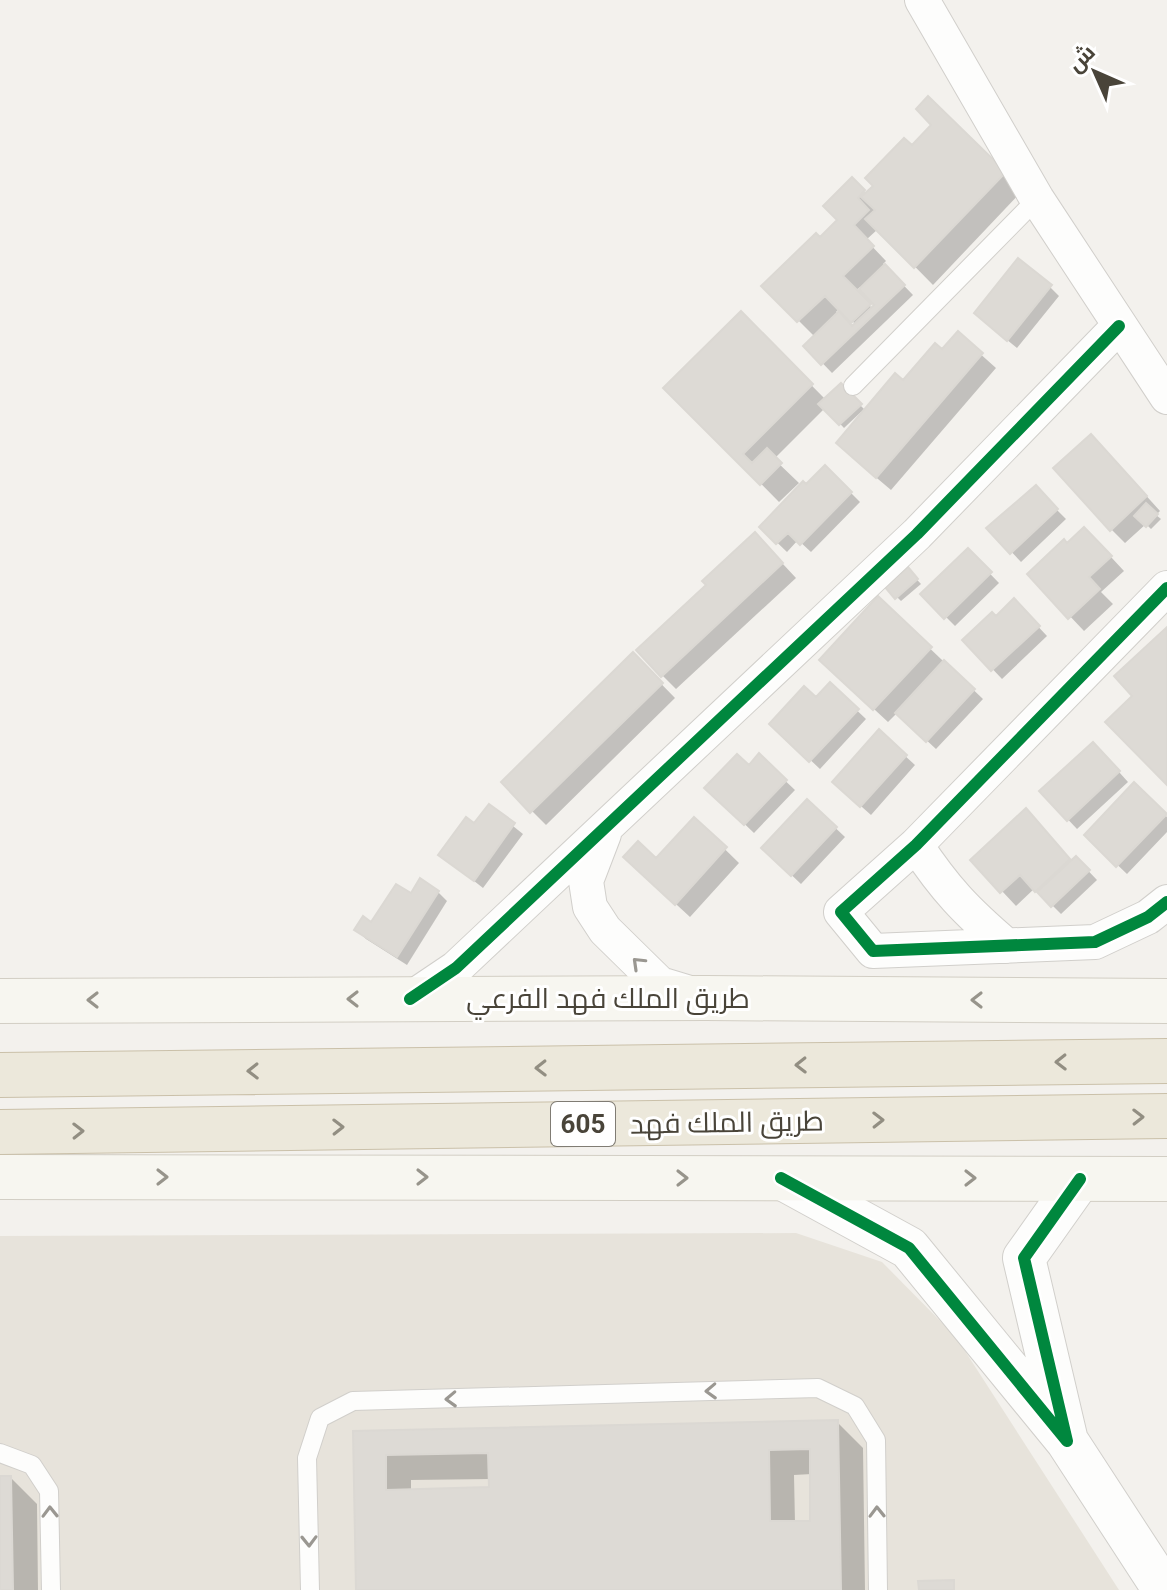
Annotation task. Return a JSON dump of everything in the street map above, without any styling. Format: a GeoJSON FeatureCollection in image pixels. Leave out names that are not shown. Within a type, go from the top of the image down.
{"type":"FeatureCollection","features":[{"type":"Feature","properties":{"kind":"highway","name":"طريق الملك فهد"},"geometry":{"type":"LineString","coordinates":[[0,1075],[1167,1061]]}},
{"type":"Feature","properties":{"kind":"highway","name":"طريق الملك فهد"},"geometry":{"type":"LineString","coordinates":[[0,1132],[1167,1116]]}},
{"type":"Feature","properties":{"kind":"main road","name":"طريق الملك فهد الفرعي"},"geometry":{"type":"LineString","coordinates":[[0,1001],[706,998],[1167,1001]]}},
{"type":"Feature","properties":{"kind":"main road"},"geometry":{"type":"LineString","coordinates":[[0,1177],[1167,1179]]}},
{"type":"Feature","properties":{"kind":"street"},"geometry":{"type":"LineString","coordinates":[[922,0],[1037,199],[1167,397]]}},
{"type":"Feature","properties":{"kind":"street"},"geometry":{"type":"LineString","coordinates":[[410,999],[456,968],[917,534],[1119,326]]}},
{"type":"Feature","properties":{"kind":"street"},"geometry":{"type":"LineString","coordinates":[[1167,588],[916,845],[841,912],[873,951],[1095,942],[1148,917],[1167,902]]}},
{"type":"Feature","properties":{"kind":"street"},"geometry":{"type":"LineString","coordinates":[[607,826],[586,881],[590,907],[605,930],[660,984],[706,998]]}},
{"type":"Feature","properties":{"kind":"street"},"geometry":{"type":"LineString","coordinates":[[916,845],[941,884],[968,913],[1007,946]]}},
{"type":"Feature","properties":{"kind":"street"},"geometry":{"type":"LineString","coordinates":[[781,1178],[909,1248],[1067,1441],[1164,1590]]}},
{"type":"Feature","properties":{"kind":"street"},"geometry":{"type":"LineString","coordinates":[[1067,1441],[1024,1258],[1080,1179]]}},
{"type":"Feature","properties":{"kind":"lane"},"geometry":{"type":"LineString","coordinates":[[853,386],[1037,199]]}},
{"type":"Feature","properties":{"kind":"lane"},"geometry":{"type":"LineString","coordinates":[[310,1590],[307,1458],[320,1418],[353,1401],[818,1388],[855,1406],[876,1440],[878,1590]]}},
{"type":"Feature","properties":{"kind":"lane"},"geometry":{"type":"LineString","coordinates":[[0,1453],[32,1465],[49,1491],[51,1590]]}},
{"type":"Feature","properties":{"kind":"shaded area"},"geometry":{"type":"Polygon","coordinates":[[[796,1233],[882,1262],[956,1337],[1119,1590],[0,1590],[0,1236],[796,1233]]]}},
{"type":"Feature","properties":{"kind":"building"},"geometry":{"type":"Polygon","coordinates":[[[928,96],[1006,172],[914,268],[865,219],[875,210],[861,197],[873,186],[865,178],[904,138],[912,145],[931,125],[916,109],[928,96]]]}},
{"type":"Feature","properties":{"kind":"building"},"geometry":{"type":"Polygon","coordinates":[[[852,177],[865,190],[858,198],[869,210],[854,225],[874,246],[843,276],[871,304],[851,323],[825,296],[797,322],[761,286],[816,233],[820,237],[837,220],[823,206],[852,177]]]}},
{"type":"Feature","properties":{"kind":"building"},"geometry":{"type":"Polygon","coordinates":[[[1018,258],[1052,285],[1007,341],[974,313],[1018,258]]]}},
{"type":"Feature","properties":{"kind":"building"},"geometry":{"type":"Polygon","coordinates":[[[885,264],[905,285],[821,365],[803,346],[839,311],[852,326],[874,305],[859,289],[885,264]]]}},
{"type":"Feature","properties":{"kind":"building"},"geometry":{"type":"Polygon","coordinates":[[[741,311],[813,384],[743,454],[752,463],[767,448],[782,463],[760,485],[663,388],[741,311]]]}},
{"type":"Feature","properties":{"kind":"building"},"geometry":{"type":"Polygon","coordinates":[[[958,331],[983,353],[876,478],[836,443],[895,373],[903,380],[935,343],[942,349],[958,331]]]}},
{"type":"Feature","properties":{"kind":"building"},"geometry":{"type":"Polygon","coordinates":[[[841,383],[862,404],[839,425],[818,404],[841,383]]]}},
{"type":"Feature","properties":{"kind":"building"},"geometry":{"type":"Polygon","coordinates":[[[1091,434],[1147,496],[1110,531],[1053,468],[1091,434]]]}},
{"type":"Feature","properties":{"kind":"building"},"geometry":{"type":"Polygon","coordinates":[[[825,465],[852,492],[800,545],[788,533],[776,544],[759,527],[803,481],[806,484],[825,465]]]}},
{"type":"Feature","properties":{"kind":"building"},"geometry":{"type":"Polygon","coordinates":[[[1036,485],[1058,509],[1010,554],[986,528],[1036,485]]]}},
{"type":"Feature","properties":{"kind":"building"},"geometry":{"type":"Polygon","coordinates":[[[1146,503],[1158,514],[1146,527],[1134,516],[1146,503]]]}},
{"type":"Feature","properties":{"kind":"building"},"geometry":{"type":"Polygon","coordinates":[[[1084,527],[1112,556],[1089,577],[1100,589],[1068,619],[1027,574],[1064,539],[1067,543],[1084,527]]]}},
{"type":"Feature","properties":{"kind":"building"},"geometry":{"type":"Polygon","coordinates":[[[755,532],[783,563],[661,677],[636,650],[706,585],[702,581],[755,532]]]}},
{"type":"Feature","properties":{"kind":"building"},"geometry":{"type":"Polygon","coordinates":[[[968,548],[992,572],[944,619],[920,594],[968,548]]]}},
{"type":"Feature","properties":{"kind":"building"},"geometry":{"type":"Polygon","coordinates":[[[908,567],[918,579],[895,599],[885,587],[908,567]]]}},
{"type":"Feature","properties":{"kind":"building"},"geometry":{"type":"Polygon","coordinates":[[[878,596],[932,647],[873,710],[819,660],[878,596]]]}},
{"type":"Feature","properties":{"kind":"building"},"geometry":{"type":"Polygon","coordinates":[[[1014,598],[1040,626],[991,671],[962,640],[992,612],[996,616],[1014,598]]]}},
{"type":"Feature","properties":{"kind":"building"},"geometry":{"type":"Polygon","coordinates":[[[1167,627],[1167,785],[1105,722],[1132,696],[1114,676],[1167,627]]]}},
{"type":"Feature","properties":{"kind":"building"},"geometry":{"type":"Polygon","coordinates":[[[633,652],[663,683],[530,813],[501,782],[633,652]]]}},
{"type":"Feature","properties":{"kind":"building"},"geometry":{"type":"Polygon","coordinates":[[[944,660],[975,689],[926,742],[895,713],[944,660]]]}},
{"type":"Feature","properties":{"kind":"building"},"geometry":{"type":"Polygon","coordinates":[[[830,682],[859,709],[809,762],[769,724],[804,686],[816,697],[830,682]]]}},
{"type":"Feature","properties":{"kind":"building"},"geometry":{"type":"Polygon","coordinates":[[[879,729],[907,755],[860,807],[832,782],[879,729]]]}},
{"type":"Feature","properties":{"kind":"building"},"geometry":{"type":"Polygon","coordinates":[[[1093,742],[1120,771],[1067,821],[1039,791],[1093,742]]]}},
{"type":"Feature","properties":{"kind":"building"},"geometry":{"type":"Polygon","coordinates":[[[759,753],[787,780],[744,825],[704,788],[737,754],[749,765],[759,753]]]}},
{"type":"Feature","properties":{"kind":"building"},"geometry":{"type":"Polygon","coordinates":[[[1134,782],[1167,814],[1116,867],[1084,835],[1134,782]]]}},
{"type":"Feature","properties":{"kind":"building"},"geometry":{"type":"Polygon","coordinates":[[[807,799],[837,827],[791,876],[761,848],[807,799]]]}},
{"type":"Feature","properties":{"kind":"building"},"geometry":{"type":"Polygon","coordinates":[[[489,804],[515,823],[474,881],[438,855],[466,817],[474,823],[489,804]]]}},
{"type":"Feature","properties":{"kind":"building"},"geometry":{"type":"Polygon","coordinates":[[[1026,808],[1070,859],[1035,892],[1020,875],[1000,893],[970,860],[1026,808]]]}},
{"type":"Feature","properties":{"kind":"building"},"geometry":{"type":"Polygon","coordinates":[[[694,817],[727,847],[675,905],[623,857],[638,841],[656,858],[694,817]]]}},
{"type":"Feature","properties":{"kind":"building"},"geometry":{"type":"Polygon","coordinates":[[[1076,856],[1090,870],[1051,907],[1037,892],[1076,856]]]}},
{"type":"Feature","properties":{"kind":"building"},"geometry":{"type":"Polygon","coordinates":[[[420,878],[439,891],[397,957],[354,930],[363,916],[371,922],[396,884],[411,893],[420,878]]]}},
{"type":"Feature","properties":{"kind":"building"},"geometry":{"type":"Polygon","coordinates":[[[838,1420],[841,1590],[356,1590],[353,1431],[838,1420]],[[810,1449],[769,1450],[770,1521],[810,1521],[810,1449]],[[488,1453],[386,1455],[386,1490],[489,1487],[488,1453]]]}},
{"type":"Feature","properties":{"kind":"building"},"geometry":{"type":"Polygon","coordinates":[[[0,1476],[11,1476],[13,1590],[0,1590],[0,1476]]]}},
{"type":"Feature","properties":{"kind":"building"},"geometry":{"type":"Polygon","coordinates":[[[954,1580],[954,1590],[919,1590],[918,1581],[954,1580]]]}},
{"type":"Feature","properties":{"kind":"cycle path"},"geometry":{"type":"LineString","coordinates":[[410,999],[456,968],[917,534],[1119,326]]}},
{"type":"Feature","properties":{"kind":"cycle path"},"geometry":{"type":"LineString","coordinates":[[1167,588],[916,845],[841,912],[873,951],[1095,942],[1148,917],[1167,902]]}},
{"type":"Feature","properties":{"kind":"cycle path"},"geometry":{"type":"LineString","coordinates":[[781,1178],[909,1248],[1067,1441],[1024,1258],[1080,1179]]}}]}
